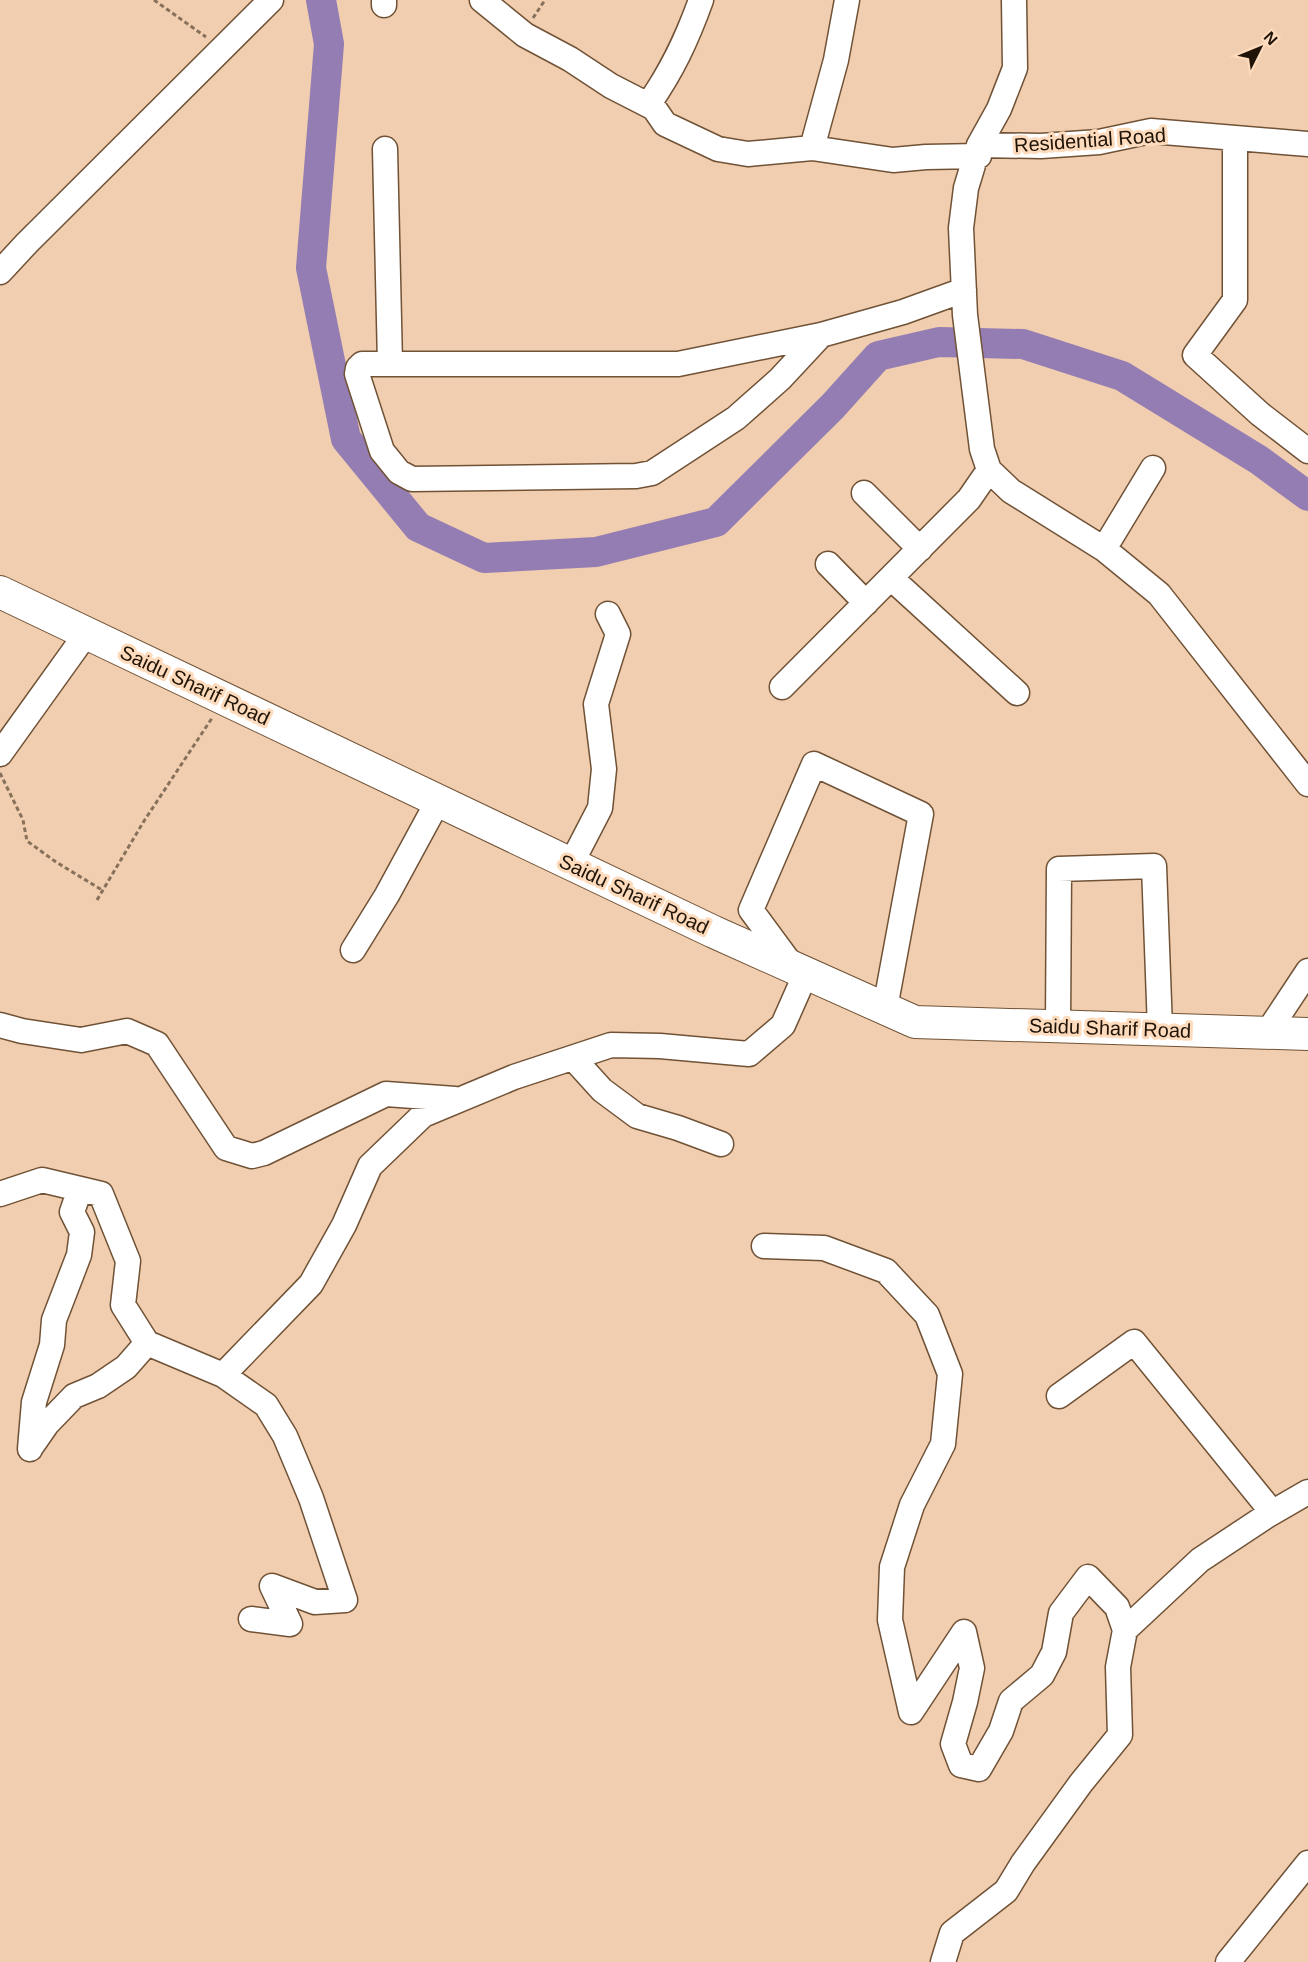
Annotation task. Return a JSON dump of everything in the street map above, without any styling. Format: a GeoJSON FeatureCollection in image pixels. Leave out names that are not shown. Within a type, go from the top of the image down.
{"type":"FeatureCollection","features":[{"type":"Feature","properties":{"kind":"main road","name":"Saidu Sharif Road"},"geometry":{"type":"LineString","coordinates":[[0,592],[571,864],[915,1022],[1308,1034]]}},
{"type":"Feature","properties":{"kind":"street"},"geometry":{"type":"LineString","coordinates":[[0,272],[271,0]]}},
{"type":"Feature","properties":{"kind":"street","name":"Residential Road"},"geometry":{"type":"LineString","coordinates":[[482,0],[525,34],[570,58],[611,86],[654,108],[665,124],[718,149],[748,154],[812,148],[893,160],[1099,142],[1151,131],[1308,144]]}},
{"type":"Feature","properties":{"kind":"street"},"geometry":{"type":"LineString","coordinates":[[648,105],[670,72],[688,37],[701,0]]}},
{"type":"Feature","properties":{"kind":"street"},"geometry":{"type":"LineString","coordinates":[[812,148],[836,60],[847,0]]}},
{"type":"Feature","properties":{"kind":"street"},"geometry":{"type":"LineString","coordinates":[[1014,0],[1015,68],[978,153],[966,188],[961,228],[966,315],[982,449],[989,470],[1011,491],[1104,549],[1159,594],[1308,784]]}},
{"type":"Feature","properties":{"kind":"street"},"geometry":{"type":"LineString","coordinates":[[1235,138],[1235,300],[1195,355],[1260,414],[1308,451]]}},
{"type":"Feature","properties":{"kind":"street"},"geometry":{"type":"LineString","coordinates":[[385,149],[390,363]]}},
{"type":"Feature","properties":{"kind":"street"},"geometry":{"type":"LineString","coordinates":[[820,335],[780,379],[736,418],[652,473],[636,476],[412,479],[399,472],[382,451],[357,374],[362,364],[390,363],[678,364],[820,335],[903,312],[964,290]]}},
{"type":"Feature","properties":{"kind":"street"},"geometry":{"type":"LineString","coordinates":[[1104,549],[1153,468]]}},
{"type":"Feature","properties":{"kind":"street"},"geometry":{"type":"LineString","coordinates":[[782,687],[969,499],[989,470]]}},
{"type":"Feature","properties":{"kind":"street"},"geometry":{"type":"LineString","coordinates":[[864,493],[920,549]]}},
{"type":"Feature","properties":{"kind":"street"},"geometry":{"type":"LineString","coordinates":[[828,564],[866,603]]}},
{"type":"Feature","properties":{"kind":"street"},"geometry":{"type":"LineString","coordinates":[[891,578],[1017,693]]}},
{"type":"Feature","properties":{"kind":"street"},"geometry":{"type":"LineString","coordinates":[[571,864],[600,808],[604,769],[596,704],[618,634],[608,615]]}},
{"type":"Feature","properties":{"kind":"street"},"geometry":{"type":"LineString","coordinates":[[0,754],[86,634]]}},
{"type":"Feature","properties":{"kind":"street"},"geometry":{"type":"LineString","coordinates":[[223,1374],[311,1284],[344,1225],[370,1166],[423,1115],[514,1077],[611,1045],[660,1046],[749,1054],[783,1025],[799,970],[751,910],[814,764],[921,814],[885,1008]]}},
{"type":"Feature","properties":{"kind":"street"},"geometry":{"type":"LineString","coordinates":[[353,950],[387,896],[438,801]]}},
{"type":"Feature","properties":{"kind":"street"},"geometry":{"type":"LineString","coordinates":[[1058,1026],[1059,869],[1154,866],[1160,1029]]}},
{"type":"Feature","properties":{"kind":"street"},"geometry":{"type":"LineString","coordinates":[[1267,1033],[1308,971]]}},
{"type":"Feature","properties":{"kind":"street"},"geometry":{"type":"LineString","coordinates":[[0,1025],[22,1031],[81,1040],[127,1030],[157,1044],[226,1148],[252,1156],[264,1153],[386,1094],[461,1099]]}},
{"type":"Feature","properties":{"kind":"street"},"geometry":{"type":"LineString","coordinates":[[573,1058],[602,1090],[637,1116],[722,1144]]}},
{"type":"Feature","properties":{"kind":"street"},"geometry":{"type":"LineString","coordinates":[[0,1194],[42,1180],[101,1194],[128,1260],[123,1305],[147,1343],[223,1374],[266,1405],[285,1436],[311,1498],[345,1600],[315,1602],[272,1586],[290,1624],[251,1619]]}},
{"type":"Feature","properties":{"kind":"street"},"geometry":{"type":"LineString","coordinates":[[80,1189],[72,1212],[82,1232],[79,1255],[54,1320],[52,1345],[34,1402],[30,1449],[47,1424],[74,1395],[98,1386],[126,1367],[147,1343]]}},
{"type":"Feature","properties":{"kind":"street"},"geometry":{"type":"LineString","coordinates":[[764,1246],[824,1248],[886,1271],[927,1315],[950,1374],[943,1444],[912,1505],[892,1567],[890,1620],[911,1712],[964,1632],[972,1668],[953,1744],[961,1765],[979,1768],[1001,1731],[1011,1701],[1042,1675],[1054,1652],[1061,1613],[1088,1577],[1117,1607],[1125,1630],[1118,1667],[1120,1735],[1081,1782],[1023,1863],[1006,1891],[952,1933],[943,1962]]}},
{"type":"Feature","properties":{"kind":"street"},"geometry":{"type":"LineString","coordinates":[[1059,1396],[1134,1342],[1272,1512]]}},
{"type":"Feature","properties":{"kind":"street"},"geometry":{"type":"LineString","coordinates":[[1125,1630],[1200,1560],[1272,1512],[1308,1492]]}},
{"type":"Feature","properties":{"kind":"street"},"geometry":{"type":"LineString","coordinates":[[1228,1962],[1308,1863]]}},
{"type":"Feature","properties":{"kind":"path"},"geometry":{"type":"LineString","coordinates":[[154,0],[222,49]]}},
{"type":"Feature","properties":{"kind":"path"},"geometry":{"type":"LineString","coordinates":[[97,900],[144,821],[225,699]]}},
{"type":"Feature","properties":{"kind":"path"},"geometry":{"type":"LineString","coordinates":[[0,773],[22,819],[27,841],[56,862],[103,890]]}},
{"type":"Feature","properties":{"kind":"waterway"},"geometry":{"type":"LineString","coordinates":[[321,0],[329,44],[311,268],[346,439],[418,527],[484,558],[596,552],[716,522],[833,406],[878,356],[939,342],[1023,344],[1122,376],[1259,460],[1308,496]]}}]}
